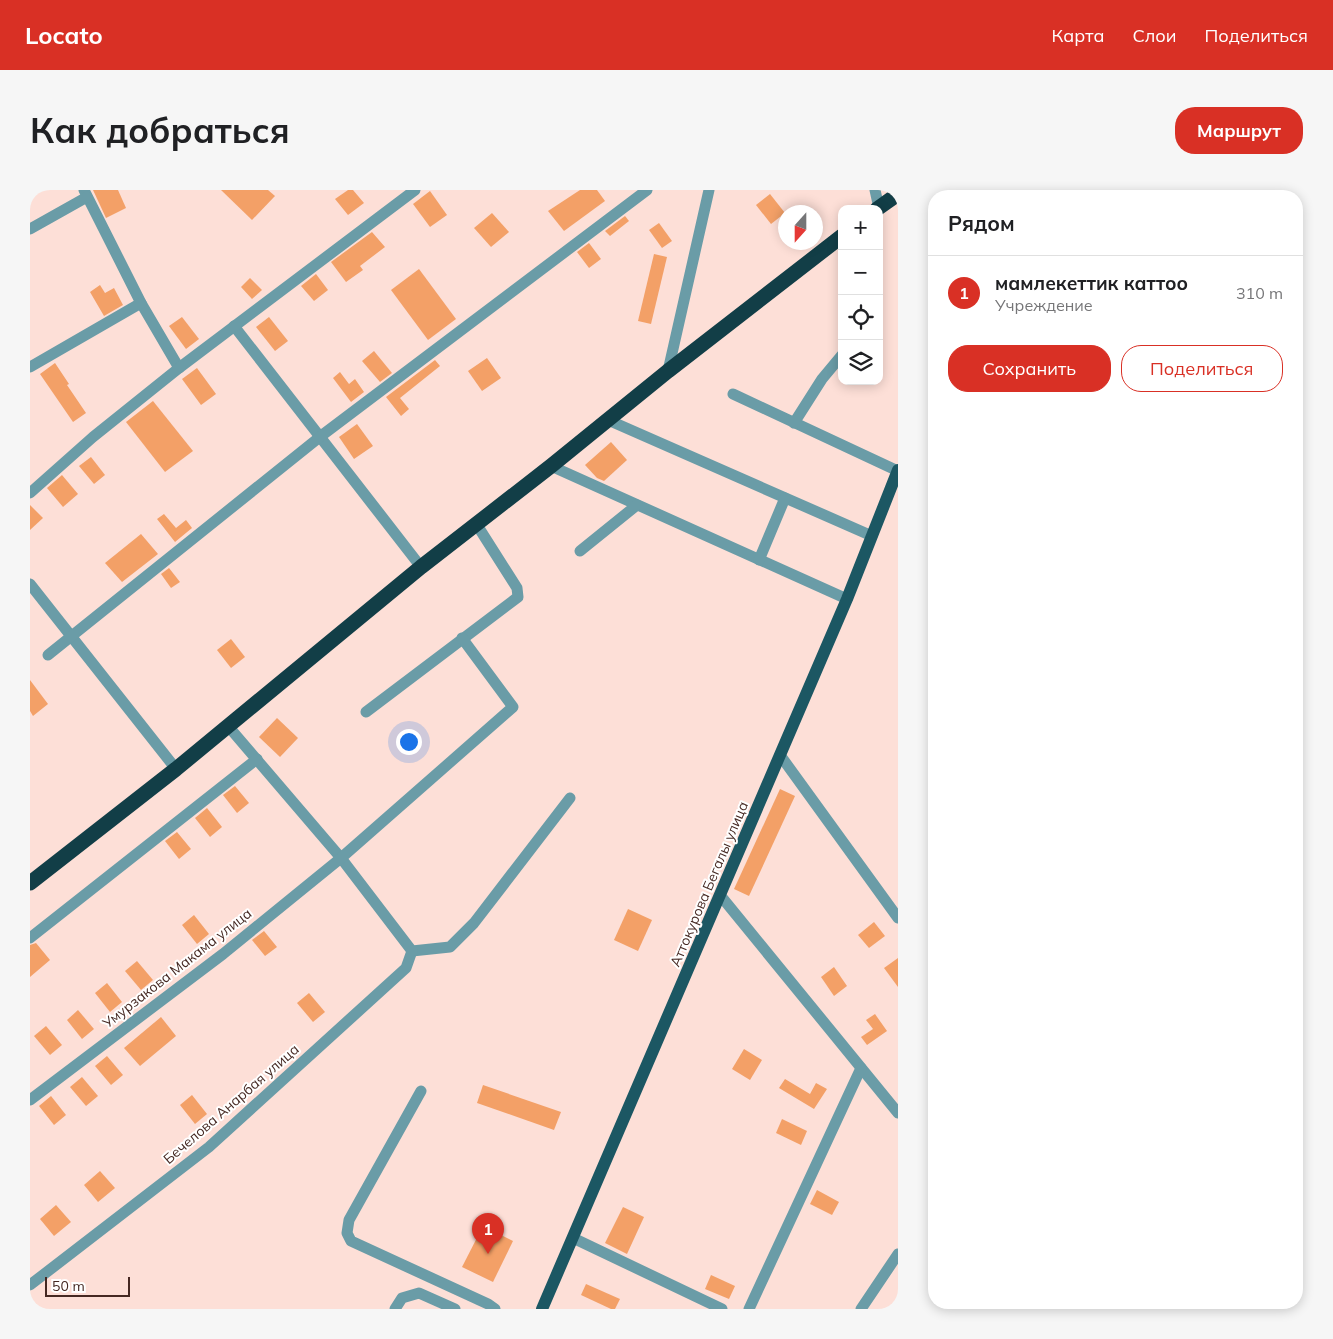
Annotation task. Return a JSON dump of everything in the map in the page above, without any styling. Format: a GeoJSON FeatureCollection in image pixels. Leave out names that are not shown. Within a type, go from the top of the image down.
{"type":"FeatureCollection","features":[{"type":"Feature","properties":{"kind":"highway"},"geometry":{"type":"LineString","coordinates":[[882,205],[898,194]]}},
{"type":"Feature","properties":{"kind":"highway"},"geometry":{"type":"LineString","coordinates":[[30,883],[176,769],[421,567],[477,525],[668,371],[838,239]]}},
{"type":"Feature","properties":{"kind":"main road","name":"Аттокурова Бегалы улица"},"geometry":{"type":"LineString","coordinates":[[542,1309],[847,599],[898,471]]}},
{"type":"Feature","properties":{"kind":"street"},"geometry":{"type":"LineString","coordinates":[[30,493],[93,437],[179,368],[415,190]]}},
{"type":"Feature","properties":{"kind":"street"},"geometry":{"type":"LineString","coordinates":[[48,655],[321,436],[648,190]]}},
{"type":"Feature","properties":{"kind":"street"},"geometry":{"type":"LineString","coordinates":[[668,371],[709,190]]}},
{"type":"Feature","properties":{"kind":"street"},"geometry":{"type":"LineString","coordinates":[[876,190],[878,205]]}},
{"type":"Feature","properties":{"kind":"street"},"geometry":{"type":"LineString","coordinates":[[30,229],[85,193],[142,303],[179,368]]}},
{"type":"Feature","properties":{"kind":"street"},"geometry":{"type":"LineString","coordinates":[[30,367],[142,303]]}},
{"type":"Feature","properties":{"kind":"street"},"geometry":{"type":"LineString","coordinates":[[234,326],[421,567]]}},
{"type":"Feature","properties":{"kind":"street"},"geometry":{"type":"LineString","coordinates":[[794,423],[822,379],[838,360]]}},
{"type":"Feature","properties":{"kind":"street"},"geometry":{"type":"LineString","coordinates":[[733,394],[898,471]]}},
{"type":"Feature","properties":{"kind":"street"},"geometry":{"type":"LineString","coordinates":[[608,420],[872,536]]}},
{"type":"Feature","properties":{"kind":"street"},"geometry":{"type":"LineString","coordinates":[[551,466],[847,599]]}},
{"type":"Feature","properties":{"kind":"street"},"geometry":{"type":"LineString","coordinates":[[759,560],[785,498]]}},
{"type":"Feature","properties":{"kind":"street"},"geometry":{"type":"LineString","coordinates":[[580,551],[637,505]]}},
{"type":"Feature","properties":{"kind":"street"},"geometry":{"type":"LineString","coordinates":[[366,712],[518,597],[517,588],[477,525]]}},
{"type":"Feature","properties":{"kind":"street"},"geometry":{"type":"LineString","coordinates":[[30,584],[176,769]]}},
{"type":"Feature","properties":{"kind":"street","name":"Умурзакова Макама улица"},"geometry":{"type":"LineString","coordinates":[[30,1100],[223,954],[341,858],[513,707],[462,638]]}},
{"type":"Feature","properties":{"kind":"street"},"geometry":{"type":"LineString","coordinates":[[228,726],[341,858],[412,951],[450,946],[474,923],[570,798]]}},
{"type":"Feature","properties":{"kind":"street"},"geometry":{"type":"LineString","coordinates":[[780,754],[898,918]]}},
{"type":"Feature","properties":{"kind":"street"},"geometry":{"type":"LineString","coordinates":[[30,938],[257,759]]}},
{"type":"Feature","properties":{"kind":"street"},"geometry":{"type":"LineString","coordinates":[[720,895],[898,1113]]}},
{"type":"Feature","properties":{"kind":"street","name":"Бечелова Анарбая улица"},"geometry":{"type":"LineString","coordinates":[[30,1285],[209,1147],[406,968],[412,951]]}},
{"type":"Feature","properties":{"kind":"street"},"geometry":{"type":"LineString","coordinates":[[748,1309],[860,1068]]}},
{"type":"Feature","properties":{"kind":"street"},"geometry":{"type":"LineString","coordinates":[[421,1091],[349,1220],[347,1233],[351,1241],[488,1304],[495,1309]]}},
{"type":"Feature","properties":{"kind":"street"},"geometry":{"type":"LineString","coordinates":[[573,1238],[722,1309]]}},
{"type":"Feature","properties":{"kind":"street"},"geometry":{"type":"LineString","coordinates":[[861,1309],[898,1254]]}},
{"type":"Feature","properties":{"kind":"street"},"geometry":{"type":"LineString","coordinates":[[395,1309],[402,1298],[419,1292],[456,1309]]}},
{"type":"Feature","properties":{"kind":"building"},"geometry":{"type":"Polygon","coordinates":[[[93,190],[118,190],[126,208],[106,218],[93,190]]]}},
{"type":"Feature","properties":{"kind":"building"},"geometry":{"type":"Polygon","coordinates":[[[221,190],[268,190],[275,196],[252,220],[221,190]]]}},
{"type":"Feature","properties":{"kind":"building"},"geometry":{"type":"Polygon","coordinates":[[[348,190],[353,190],[364,203],[348,215],[335,199],[348,190]]]}},
{"type":"Feature","properties":{"kind":"building"},"geometry":{"type":"Polygon","coordinates":[[[580,190],[597,190],[605,201],[564,231],[548,211],[580,190]]]}},
{"type":"Feature","properties":{"kind":"building"},"geometry":{"type":"Polygon","coordinates":[[[430,191],[447,215],[430,227],[413,204],[430,191]]]}},
{"type":"Feature","properties":{"kind":"building"},"geometry":{"type":"Polygon","coordinates":[[[770,194],[779,205],[778,218],[771,224],[756,205],[770,194]]]}},
{"type":"Feature","properties":{"kind":"building"},"geometry":{"type":"Polygon","coordinates":[[[492,213],[509,232],[491,247],[474,228],[492,213]]]}},
{"type":"Feature","properties":{"kind":"building"},"geometry":{"type":"Polygon","coordinates":[[[625,216],[629,221],[610,236],[605,231],[625,216]]]}},
{"type":"Feature","properties":{"kind":"building"},"geometry":{"type":"Polygon","coordinates":[[[659,223],[672,241],[662,248],[649,230],[659,223]]]}},
{"type":"Feature","properties":{"kind":"building"},"geometry":{"type":"Polygon","coordinates":[[[372,232],[385,247],[360,266],[363,270],[346,282],[331,262],[372,232]]]}},
{"type":"Feature","properties":{"kind":"building"},"geometry":{"type":"Polygon","coordinates":[[[589,243],[601,259],[589,268],[577,252],[589,243]]]}},
{"type":"Feature","properties":{"kind":"building"},"geometry":{"type":"Polygon","coordinates":[[[654,254],[667,257],[651,324],[638,321],[654,254]]]}},
{"type":"Feature","properties":{"kind":"building"},"geometry":{"type":"Polygon","coordinates":[[[419,269],[456,319],[428,340],[391,290],[419,269]]]}},
{"type":"Feature","properties":{"kind":"building"},"geometry":{"type":"Polygon","coordinates":[[[316,274],[328,290],[314,301],[301,286],[316,274]]]}},
{"type":"Feature","properties":{"kind":"building"},"geometry":{"type":"Polygon","coordinates":[[[250,278],[262,290],[252,299],[241,287],[250,278]]]}},
{"type":"Feature","properties":{"kind":"building"},"geometry":{"type":"Polygon","coordinates":[[[100,285],[105,293],[114,288],[123,305],[104,316],[90,292],[100,285]]]}},
{"type":"Feature","properties":{"kind":"building"},"geometry":{"type":"Polygon","coordinates":[[[182,317],[199,339],[186,349],[169,326],[182,317]]]}},
{"type":"Feature","properties":{"kind":"building"},"geometry":{"type":"Polygon","coordinates":[[[269,317],[288,341],[275,351],[256,327],[269,317]]]}},
{"type":"Feature","properties":{"kind":"building"},"geometry":{"type":"Polygon","coordinates":[[[374,351],[392,373],[380,382],[362,361],[374,351]]]}},
{"type":"Feature","properties":{"kind":"building"},"geometry":{"type":"Polygon","coordinates":[[[487,358],[501,378],[482,391],[468,371],[487,358]]]}},
{"type":"Feature","properties":{"kind":"building"},"geometry":{"type":"Polygon","coordinates":[[[435,360],[440,366],[400,398],[409,409],[401,416],[386,397],[435,360]]]}},
{"type":"Feature","properties":{"kind":"building"},"geometry":{"type":"Polygon","coordinates":[[[55,363],[86,413],[73,422],[40,374],[55,363]]]}},
{"type":"Feature","properties":{"kind":"building"},"geometry":{"type":"Polygon","coordinates":[[[197,368],[216,394],[201,405],[182,379],[197,368]]]}},
{"type":"Feature","properties":{"kind":"building"},"geometry":{"type":"Polygon","coordinates":[[[340,372],[349,384],[355,379],[364,392],[351,402],[333,378],[340,372]]]}},
{"type":"Feature","properties":{"kind":"building"},"geometry":{"type":"Polygon","coordinates":[[[153,401],[193,451],[165,472],[126,422],[153,401]]]}},
{"type":"Feature","properties":{"kind":"building"},"geometry":{"type":"Polygon","coordinates":[[[357,424],[373,446],[354,459],[339,437],[357,424]]]}},
{"type":"Feature","properties":{"kind":"building"},"geometry":{"type":"Polygon","coordinates":[[[611,442],[627,460],[604,481],[597,478],[585,465],[611,442]]]}},
{"type":"Feature","properties":{"kind":"building"},"geometry":{"type":"Polygon","coordinates":[[[91,457],[105,475],[94,484],[79,466],[91,457]]]}},
{"type":"Feature","properties":{"kind":"building"},"geometry":{"type":"Polygon","coordinates":[[[62,475],[78,494],[63,507],[47,488],[62,475]]]}},
{"type":"Feature","properties":{"kind":"building"},"geometry":{"type":"Polygon","coordinates":[[[30,505],[43,518],[30,530],[30,505]]]}},
{"type":"Feature","properties":{"kind":"building"},"geometry":{"type":"Polygon","coordinates":[[[164,514],[176,528],[186,520],[192,528],[175,542],[157,519],[164,514]]]}},
{"type":"Feature","properties":{"kind":"building"},"geometry":{"type":"Polygon","coordinates":[[[141,534],[158,554],[122,582],[105,563],[141,534]]]}},
{"type":"Feature","properties":{"kind":"building"},"geometry":{"type":"Polygon","coordinates":[[[169,568],[180,582],[171,588],[161,574],[169,568]]]}},
{"type":"Feature","properties":{"kind":"building"},"geometry":{"type":"Polygon","coordinates":[[[231,639],[245,657],[231,668],[217,650],[231,639]]]}},
{"type":"Feature","properties":{"kind":"building"},"geometry":{"type":"Polygon","coordinates":[[[30,680],[48,704],[33,716],[30,711],[30,680]]]}},
{"type":"Feature","properties":{"kind":"building"},"geometry":{"type":"Polygon","coordinates":[[[277,718],[298,738],[280,757],[259,737],[277,718]]]}},
{"type":"Feature","properties":{"kind":"building"},"geometry":{"type":"Polygon","coordinates":[[[235,786],[249,803],[237,813],[223,795],[235,786]]]}},
{"type":"Feature","properties":{"kind":"building"},"geometry":{"type":"Polygon","coordinates":[[[780,789],[795,796],[749,896],[734,889],[780,789]]]}},
{"type":"Feature","properties":{"kind":"building"},"geometry":{"type":"Polygon","coordinates":[[[207,808],[222,827],[210,837],[195,818],[207,808]]]}},
{"type":"Feature","properties":{"kind":"building"},"geometry":{"type":"Polygon","coordinates":[[[177,832],[191,849],[179,859],[165,841],[177,832]]]}},
{"type":"Feature","properties":{"kind":"building"},"geometry":{"type":"Polygon","coordinates":[[[628,909],[652,920],[638,951],[614,940],[628,909]]]}},
{"type":"Feature","properties":{"kind":"building"},"geometry":{"type":"Polygon","coordinates":[[[194,915],[209,934],[197,944],[182,925],[194,915]]]}},
{"type":"Feature","properties":{"kind":"building"},"geometry":{"type":"Polygon","coordinates":[[[874,922],[885,936],[869,948],[858,935],[874,922]]]}},
{"type":"Feature","properties":{"kind":"building"},"geometry":{"type":"Polygon","coordinates":[[[264,931],[277,947],[265,956],[252,940],[264,931]]]}},
{"type":"Feature","properties":{"kind":"building"},"geometry":{"type":"Polygon","coordinates":[[[36,943],[50,960],[30,977],[30,945],[36,943]]]}},
{"type":"Feature","properties":{"kind":"building"},"geometry":{"type":"Polygon","coordinates":[[[898,958],[898,987],[884,968],[898,958]]]}},
{"type":"Feature","properties":{"kind":"building"},"geometry":{"type":"Polygon","coordinates":[[[137,961],[153,980],[141,990],[125,971],[137,961]]]}},
{"type":"Feature","properties":{"kind":"building"},"geometry":{"type":"Polygon","coordinates":[[[834,967],[847,986],[834,996],[821,977],[834,967]]]}},
{"type":"Feature","properties":{"kind":"building"},"geometry":{"type":"Polygon","coordinates":[[[107,983],[122,1002],[110,1012],[95,993],[107,983]]]}},
{"type":"Feature","properties":{"kind":"building"},"geometry":{"type":"Polygon","coordinates":[[[309,993],[325,1012],[313,1022],[297,1003],[309,993]]]}},
{"type":"Feature","properties":{"kind":"building"},"geometry":{"type":"Polygon","coordinates":[[[78,1010],[94,1029],[82,1039],[67,1020],[78,1010]]]}},
{"type":"Feature","properties":{"kind":"building"},"geometry":{"type":"Polygon","coordinates":[[[875,1014],[887,1031],[867,1045],[861,1037],[873,1029],[866,1020],[875,1014]]]}},
{"type":"Feature","properties":{"kind":"building"},"geometry":{"type":"Polygon","coordinates":[[[161,1017],[176,1036],[140,1066],[124,1048],[161,1017]]]}},
{"type":"Feature","properties":{"kind":"building"},"geometry":{"type":"Polygon","coordinates":[[[46,1026],[62,1045],[50,1055],[34,1036],[46,1026]]]}},
{"type":"Feature","properties":{"kind":"building"},"geometry":{"type":"Polygon","coordinates":[[[744,1049],[762,1060],[750,1080],[732,1069],[744,1049]]]}},
{"type":"Feature","properties":{"kind":"building"},"geometry":{"type":"Polygon","coordinates":[[[107,1056],[123,1075],[111,1085],[95,1066],[107,1056]]]}},
{"type":"Feature","properties":{"kind":"building"},"geometry":{"type":"Polygon","coordinates":[[[82,1077],[98,1096],[86,1106],[70,1087],[82,1077]]]}},
{"type":"Feature","properties":{"kind":"building"},"geometry":{"type":"Polygon","coordinates":[[[785,1079],[810,1094],[816,1083],[827,1089],[814,1109],[779,1088],[785,1079]]]}},
{"type":"Feature","properties":{"kind":"building"},"geometry":{"type":"Polygon","coordinates":[[[483,1085],[561,1112],[554,1130],[477,1103],[483,1085]]]}},
{"type":"Feature","properties":{"kind":"building"},"geometry":{"type":"Polygon","coordinates":[[[192,1095],[207,1114],[195,1124],[180,1105],[192,1095]]]}},
{"type":"Feature","properties":{"kind":"building"},"geometry":{"type":"Polygon","coordinates":[[[51,1096],[66,1115],[54,1125],[39,1106],[51,1096]]]}},
{"type":"Feature","properties":{"kind":"building"},"geometry":{"type":"Polygon","coordinates":[[[782,1119],[807,1131],[801,1145],[776,1133],[782,1119]]]}},
{"type":"Feature","properties":{"kind":"building"},"geometry":{"type":"Polygon","coordinates":[[[100,1171],[115,1188],[98,1202],[84,1185],[100,1171]]]}},
{"type":"Feature","properties":{"kind":"building"},"geometry":{"type":"Polygon","coordinates":[[[817,1190],[839,1202],[832,1215],[810,1204],[817,1190]]]}},
{"type":"Feature","properties":{"kind":"building"},"geometry":{"type":"Polygon","coordinates":[[[56,1205],[71,1222],[54,1236],[40,1219],[56,1205]]]}},
{"type":"Feature","properties":{"kind":"building"},"geometry":{"type":"Polygon","coordinates":[[[623,1207],[644,1217],[627,1254],[605,1243],[623,1207]]]}},
{"type":"Feature","properties":{"kind":"building"},"geometry":{"type":"Polygon","coordinates":[[[483,1226],[513,1241],[493,1282],[462,1267],[483,1226]]]}},
{"type":"Feature","properties":{"kind":"building"},"geometry":{"type":"Polygon","coordinates":[[[711,1275],[735,1286],[729,1299],[705,1289],[711,1275]]]}},
{"type":"Feature","properties":{"kind":"building"},"geometry":{"type":"Polygon","coordinates":[[[586,1284],[620,1299],[615,1309],[611,1309],[581,1295],[586,1284]]]}},
{"type":"Feature","properties":{"kind":"place","name":"мамлекеттик каттоо"},"geometry":{"type":"Point","coordinates":[488,1254]}}]}
